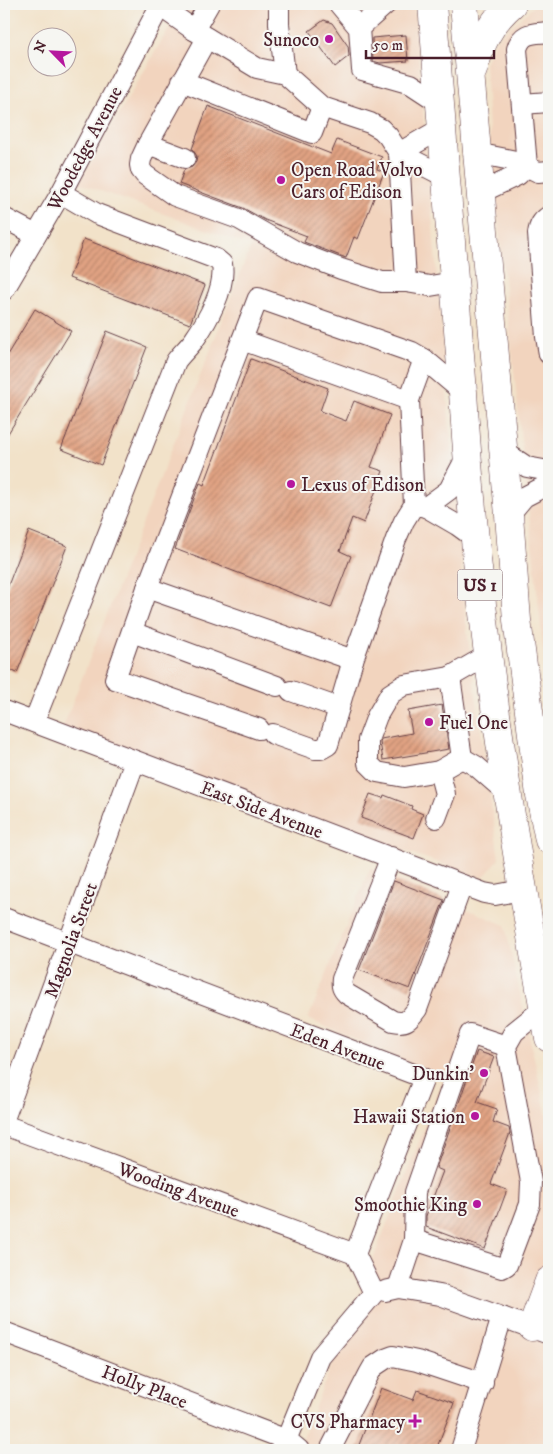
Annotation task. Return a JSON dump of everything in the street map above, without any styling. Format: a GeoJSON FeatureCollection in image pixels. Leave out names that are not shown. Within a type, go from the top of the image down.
{"type":"FeatureCollection","features":[{"type":"Feature","properties":{"kind":"highway","name":"US 1"},"geometry":{"type":"LineString","coordinates":[[432,4],[467,456],[488,655],[522,890],[549,1038]]}},
{"type":"Feature","properties":{"kind":"highway","name":"US 1"},"geometry":{"type":"LineString","coordinates":[[464,4],[504,451],[517,620],[540,733],[549,840]]}},
{"type":"Feature","properties":{"kind":"highway"},"geometry":{"type":"LineString","coordinates":[[470,79],[488,30],[512,4]]}},
{"type":"Feature","properties":{"kind":"highway"},"geometry":{"type":"LineString","coordinates":[[540,1330],[549,1280]]}},
{"type":"Feature","properties":{"kind":"street"},"geometry":{"type":"LineString","coordinates":[[210,4],[201,34],[182,81],[141,159],[141,170],[145,176],[175,196],[239,219],[296,252],[341,269],[382,282],[406,282],[430,286],[454,282]]}},
{"type":"Feature","properties":{"kind":"street"},"geometry":{"type":"LineString","coordinates":[[279,4],[278,24],[285,74]]}},
{"type":"Feature","properties":{"kind":"street"},"geometry":{"type":"LineString","coordinates":[[339,4],[359,28],[362,70],[411,84],[441,116],[399,153]]}},
{"type":"Feature","properties":{"kind":"street"},"geometry":{"type":"LineString","coordinates":[[359,28],[386,4]]}},
{"type":"Feature","properties":{"kind":"street"},"geometry":{"type":"LineString","coordinates":[[160,5],[201,34],[257,68],[285,74],[322,107],[370,123],[381,129],[388,136],[399,153],[406,282]]}},
{"type":"Feature","properties":{"kind":"street","name":"Woodedge Avenue"},"geometry":{"type":"LineString","coordinates":[[4,290],[60,193],[160,5]]}},
{"type":"Feature","properties":{"kind":"street"},"geometry":{"type":"LineString","coordinates":[[480,193],[518,175],[527,166],[517,49],[519,42],[528,34],[549,32]]}},
{"type":"Feature","properties":{"kind":"street"},"geometry":{"type":"LineString","coordinates":[[182,81],[312,133],[322,107]]}},
{"type":"Feature","properties":{"kind":"street"},"geometry":{"type":"LineString","coordinates":[[522,104],[549,102]]}},
{"type":"Feature","properties":{"kind":"street"},"geometry":{"type":"LineString","coordinates":[[148,144],[185,158]]}},
{"type":"Feature","properties":{"kind":"street"},"geometry":{"type":"LineString","coordinates":[[399,153],[446,177]]}},
{"type":"Feature","properties":{"kind":"street"},"geometry":{"type":"LineString","coordinates":[[476,153],[516,160],[538,172],[549,170]]}},
{"type":"Feature","properties":{"kind":"street"},"geometry":{"type":"LineString","coordinates":[[34,722],[176,361],[193,342],[207,320],[220,291],[224,273],[222,264],[216,259],[97,214],[60,193]]}},
{"type":"Feature","properties":{"kind":"street"},"geometry":{"type":"LineString","coordinates":[[549,216],[542,222],[538,234],[549,354]]}},
{"type":"Feature","properties":{"kind":"street"},"geometry":{"type":"LineString","coordinates":[[4,218],[36,235]]}},
{"type":"Feature","properties":{"kind":"street"},"geometry":{"type":"LineString","coordinates":[[463,392],[424,359],[412,352],[258,298],[147,588],[115,679],[315,749],[324,748],[330,742],[353,660],[404,521],[420,506],[449,490],[467,456]]}},
{"type":"Feature","properties":{"kind":"street"},"geometry":{"type":"LineString","coordinates":[[242,340],[409,400]]}},
{"type":"Feature","properties":{"kind":"street"},"geometry":{"type":"LineString","coordinates":[[420,506],[409,400],[424,359]]}},
{"type":"Feature","properties":{"kind":"street"},"geometry":{"type":"LineString","coordinates":[[504,451],[528,467],[549,471]]}},
{"type":"Feature","properties":{"kind":"street"},"geometry":{"type":"LineString","coordinates":[[509,515],[524,497],[549,484]]}},
{"type":"Feature","properties":{"kind":"street"},"geometry":{"type":"LineString","coordinates":[[420,506],[457,525],[476,538]]}},
{"type":"Feature","properties":{"kind":"street"},"geometry":{"type":"LineString","coordinates":[[147,588],[353,660]]}},
{"type":"Feature","properties":{"kind":"street"},"geometry":{"type":"LineString","coordinates":[[132,632],[339,708]]}},
{"type":"Feature","properties":{"kind":"street"},"geometry":{"type":"LineString","coordinates":[[462,758],[439,771],[404,777],[377,772],[368,763],[368,740],[377,716],[390,694],[404,685],[450,677],[488,655]]}},
{"type":"Feature","properties":{"kind":"street"},"geometry":{"type":"LineString","coordinates":[[450,677],[462,758]]}},
{"type":"Feature","properties":{"kind":"street","name":"East Side Avenue"},"geometry":{"type":"LineString","coordinates":[[4,711],[484,893],[495,895],[522,890]]}},
{"type":"Feature","properties":{"kind":"street"},"geometry":{"type":"LineString","coordinates":[[462,758],[476,766],[507,793]]}},
{"type":"Feature","properties":{"kind":"street","name":"Magnolia Street"},"geometry":{"type":"LineString","coordinates":[[4,1118],[135,761]]}},
{"type":"Feature","properties":{"kind":"street"},"geometry":{"type":"LineString","coordinates":[[436,818],[444,794],[439,771]]}},
{"type":"Feature","properties":{"kind":"street"},"geometry":{"type":"LineString","coordinates":[[391,857],[341,985],[347,994],[393,1021],[401,1023],[408,1020],[417,1009],[462,885]]}},
{"type":"Feature","properties":{"kind":"street","name":"Eden Avenue"},"geometry":{"type":"LineString","coordinates":[[4,918],[68,944],[424,1078],[355,1254]]}},
{"type":"Feature","properties":{"kind":"street"},"geometry":{"type":"LineString","coordinates":[[414,1240],[502,1268],[507,1265],[530,1204],[532,1193],[506,1046],[514,1032],[544,1008]]}},
{"type":"Feature","properties":{"kind":"street"},"geometry":{"type":"LineString","coordinates":[[398,1288],[414,1240],[415,1192],[470,1034],[506,1046]]}},
{"type":"Feature","properties":{"kind":"street","name":"Wooding Avenue"},"geometry":{"type":"LineString","coordinates":[[4,1124],[355,1254]]}},
{"type":"Feature","properties":{"kind":"street"},"geometry":{"type":"LineString","coordinates":[[355,1254],[374,1293]]}},
{"type":"Feature","properties":{"kind":"street"},"geometry":{"type":"LineString","coordinates":[[290,1447],[320,1357],[374,1293],[398,1288],[440,1295],[540,1330]]}},
{"type":"Feature","properties":{"kind":"street"},"geometry":{"type":"LineString","coordinates":[[461,1450],[502,1317]]}},
{"type":"Feature","properties":{"kind":"street","name":"Holly Place"},"geometry":{"type":"LineString","coordinates":[[4,1332],[290,1447]]}},
{"type":"Feature","properties":{"kind":"street"},"geometry":{"type":"LineString","coordinates":[[330,1450],[373,1367],[385,1359],[393,1356],[417,1361],[483,1383]]}},
{"type":"Feature","properties":{"kind":"shaded area"},"geometry":{"type":"Polygon","coordinates":[[[183,4],[414,4],[467,632],[499,859],[483,878],[61,732],[251,246],[79,183],[183,4]]]}},
{"type":"Feature","properties":{"kind":"shaded area"},"geometry":{"type":"Polygon","coordinates":[[[536,4],[549,4],[549,704],[490,143],[485,63],[496,40],[536,4]]]}},
{"type":"Feature","properties":{"kind":"shaded area"},"geometry":{"type":"Polygon","coordinates":[[[370,868],[505,925],[549,1126],[549,1450],[298,1450],[444,1078],[308,1019],[370,868]]]}},
{"type":"Feature","properties":{"kind":"building","name":"Sunoco"},"geometry":{"type":"Polygon","coordinates":[[[324,20],[332,23],[348,46],[349,56],[335,67],[309,31],[324,20]]]}},
{"type":"Feature","properties":{"kind":"building","name":"Sunoco"},"geometry":{"type":"Polygon","coordinates":[[[406,35],[408,61],[380,63],[373,61],[372,38],[406,35]]]}},
{"type":"Feature","properties":{"kind":"building","name":"Open Road Volvo Cars of Edison"},"geometry":{"type":"Polygon","coordinates":[[[208,106],[331,154],[337,140],[382,157],[377,169],[384,172],[358,239],[354,237],[346,258],[304,242],[307,236],[265,220],[243,208],[179,184],[184,170],[192,167],[196,162],[197,156],[192,149],[208,106]]]}},
{"type":"Feature","properties":{"kind":"building"},"geometry":{"type":"Polygon","coordinates":[[[84,239],[205,285],[190,324],[69,278],[84,239]]]}},
{"type":"Feature","properties":{"kind":"building"},"geometry":{"type":"Polygon","coordinates":[[[35,309],[71,331],[4,440],[4,360],[35,309]]]}},
{"type":"Feature","properties":{"kind":"building"},"geometry":{"type":"Polygon","coordinates":[[[107,331],[147,347],[101,465],[61,449],[107,331]]]}},
{"type":"Feature","properties":{"kind":"building","name":"Lexus of Edison"},"geometry":{"type":"Polygon","coordinates":[[[251,359],[328,388],[320,411],[346,421],[354,401],[390,415],[371,467],[383,471],[364,523],[352,518],[340,551],[351,556],[331,608],[175,549],[200,483],[204,485],[251,359]]]}},
{"type":"Feature","properties":{"kind":"building"},"geometry":{"type":"Polygon","coordinates":[[[29,531],[67,546],[17,673],[4,667],[4,596],[29,531]]]}},
{"type":"Feature","properties":{"kind":"building","name":"Fuel One"},"geometry":{"type":"Polygon","coordinates":[[[442,705],[449,749],[383,760],[381,739],[412,733],[408,711],[442,705]]]}},
{"type":"Feature","properties":{"kind":"building"},"geometry":{"type":"Polygon","coordinates":[[[370,794],[383,798],[384,795],[412,806],[411,809],[423,814],[414,838],[361,818],[370,794]]]}},
{"type":"Feature","properties":{"kind":"building"},"geometry":{"type":"Polygon","coordinates":[[[394,881],[444,900],[410,989],[359,970],[394,881]]]}},
{"type":"Feature","properties":{"kind":"building"},"geometry":{"type":"Polygon","coordinates":[[[477,1051],[494,1057],[477,1102],[497,1109],[493,1122],[509,1128],[510,1133],[491,1184],[507,1190],[485,1249],[426,1227],[426,1216],[443,1171],[436,1168],[477,1051]]]}},
{"type":"Feature","properties":{"kind":"building","name":"CVS Pharmacy"},"geometry":{"type":"Polygon","coordinates":[[[381,1388],[413,1400],[417,1390],[454,1403],[436,1450],[357,1450],[381,1388]]]}},
{"type":"Feature","properties":{"kind":"place","name":"Sunoco"},"geometry":{"type":"Point","coordinates":[329,39]}},
{"type":"Feature","properties":{"kind":"place","name":"Open Road Volvo Cars of Edison"},"geometry":{"type":"Point","coordinates":[281,180]}},
{"type":"Feature","properties":{"kind":"place","name":"Lexus of Edison"},"geometry":{"type":"Point","coordinates":[291,484]}},
{"type":"Feature","properties":{"kind":"place","name":"Fuel One"},"geometry":{"type":"Point","coordinates":[429,722]}},
{"type":"Feature","properties":{"kind":"place","name":"Dunkin'"},"geometry":{"type":"Point","coordinates":[484,1073]}},
{"type":"Feature","properties":{"kind":"place","name":"Hawaii Station"},"geometry":{"type":"Point","coordinates":[475,1116]}},
{"type":"Feature","properties":{"kind":"place","name":"Smoothie King"},"geometry":{"type":"Point","coordinates":[477,1204]}},
{"type":"Feature","properties":{"kind":"place","name":"CVS Pharmacy"},"geometry":{"type":"Point","coordinates":[415,1421]}}]}
